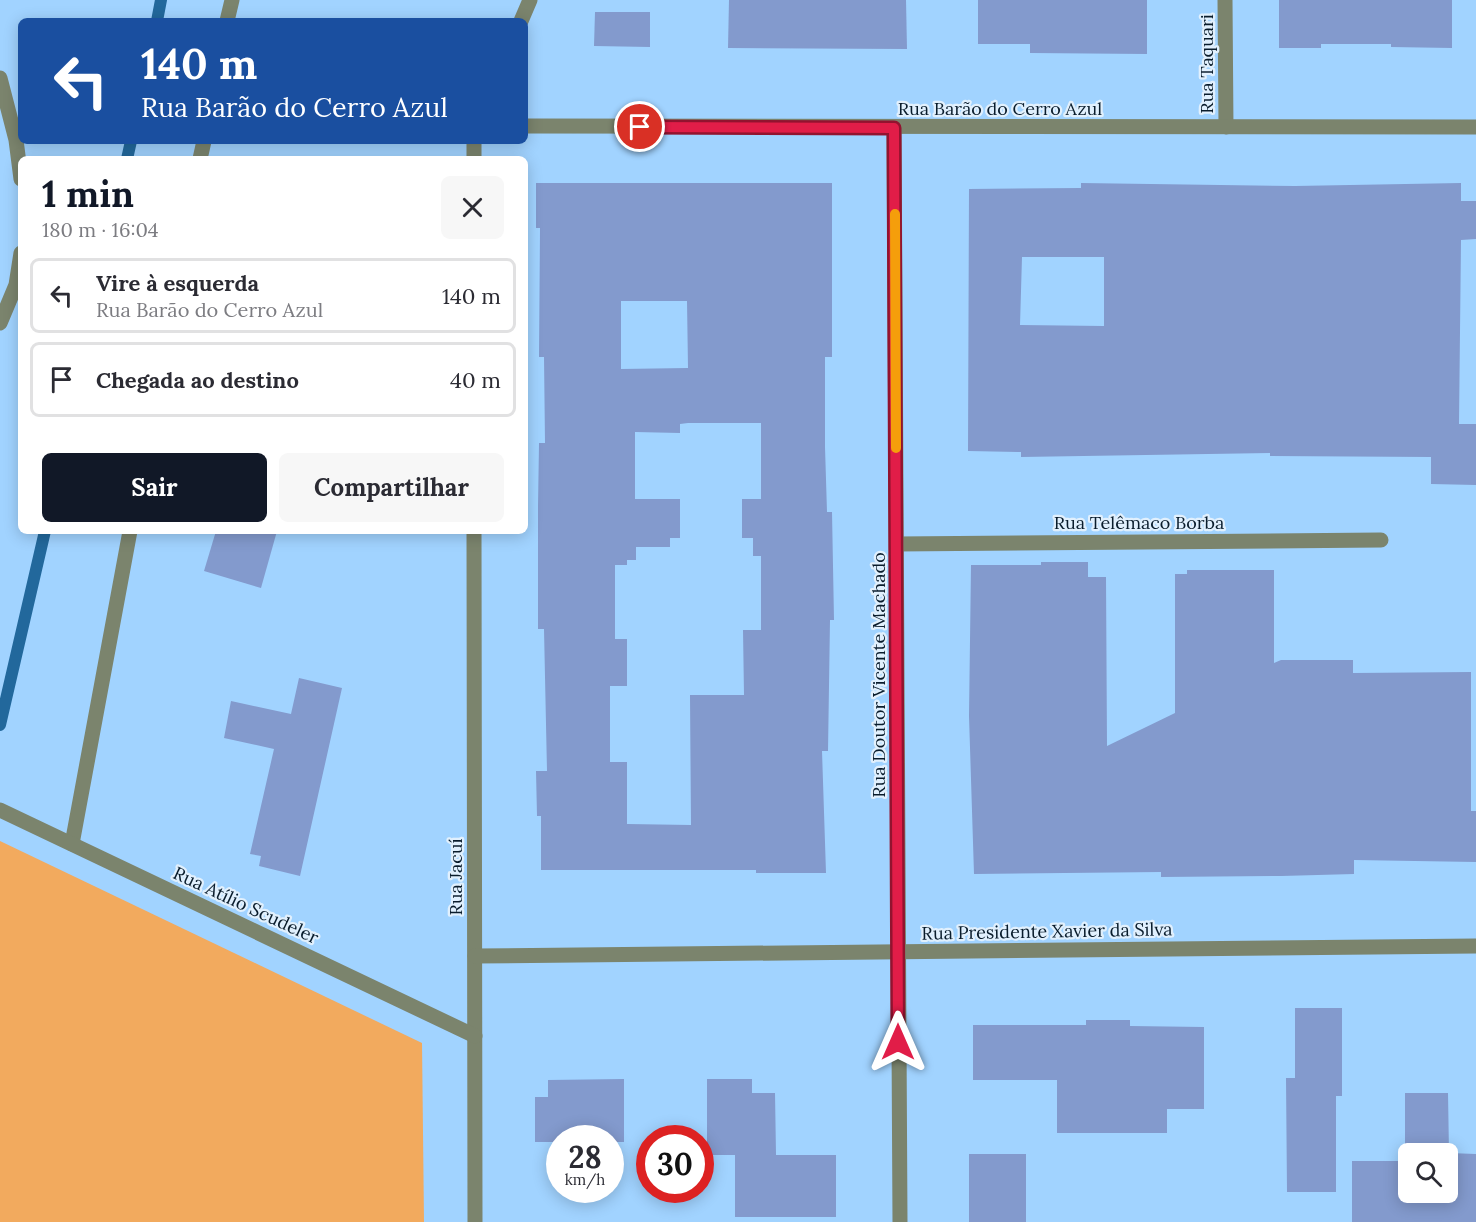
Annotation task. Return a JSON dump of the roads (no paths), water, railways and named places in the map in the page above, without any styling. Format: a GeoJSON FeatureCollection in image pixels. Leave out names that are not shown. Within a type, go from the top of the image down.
{"type":"FeatureCollection","features":[{"type":"Feature","properties":{"kind":"street"},"geometry":{"type":"LineString","coordinates":[[228,18],[232,0]]}},
{"type":"Feature","properties":{"kind":"street"},"geometry":{"type":"LineString","coordinates":[[522,18],[530,0]]}},
{"type":"Feature","properties":{"kind":"street","name":"Rua Taquari"},"geometry":{"type":"LineString","coordinates":[[1225,0],[1226,127]]}},
{"type":"Feature","properties":{"kind":"street"},"geometry":{"type":"LineString","coordinates":[[0,78],[18,156]]}},
{"type":"Feature","properties":{"kind":"street","name":"Rua Barão do Cerro Azul"},"geometry":{"type":"LineString","coordinates":[[528,126],[1476,127]]}},
{"type":"Feature","properties":{"kind":"street","name":"Rua Doutor Vicente Machado"},"geometry":{"type":"LineString","coordinates":[[894,128],[900,1222]]}},
{"type":"Feature","properties":{"kind":"street"},"geometry":{"type":"LineString","coordinates":[[0,322],[16,285],[18,273]]}},
{"type":"Feature","properties":{"kind":"street"},"geometry":{"type":"LineString","coordinates":[[72,844],[129,534]]}},
{"type":"Feature","properties":{"kind":"street","name":"Rua Jacuí"},"geometry":{"type":"LineString","coordinates":[[474,534],[475,1222]]}},
{"type":"Feature","properties":{"kind":"street","name":"Rua Telêmaco Borba"},"geometry":{"type":"LineString","coordinates":[[897,544],[1381,540]]}},
{"type":"Feature","properties":{"kind":"street","name":"Rua Atílio Scudeler"},"geometry":{"type":"LineString","coordinates":[[0,810],[475,1036]]}},
{"type":"Feature","properties":{"kind":"street","name":"Rua Presidente Xavier da Silva"},"geometry":{"type":"LineString","coordinates":[[475,956],[1476,946]]}},
{"type":"Feature","properties":{"kind":"waterway"},"geometry":{"type":"LineString","coordinates":[[158,18],[161,0]]}},
{"type":"Feature","properties":{"kind":"waterway"},"geometry":{"type":"LineString","coordinates":[[128,156],[130,144]]}},
{"type":"Feature","properties":{"kind":"waterway"},"geometry":{"type":"LineString","coordinates":[[0,725],[44,534]]}}]}
